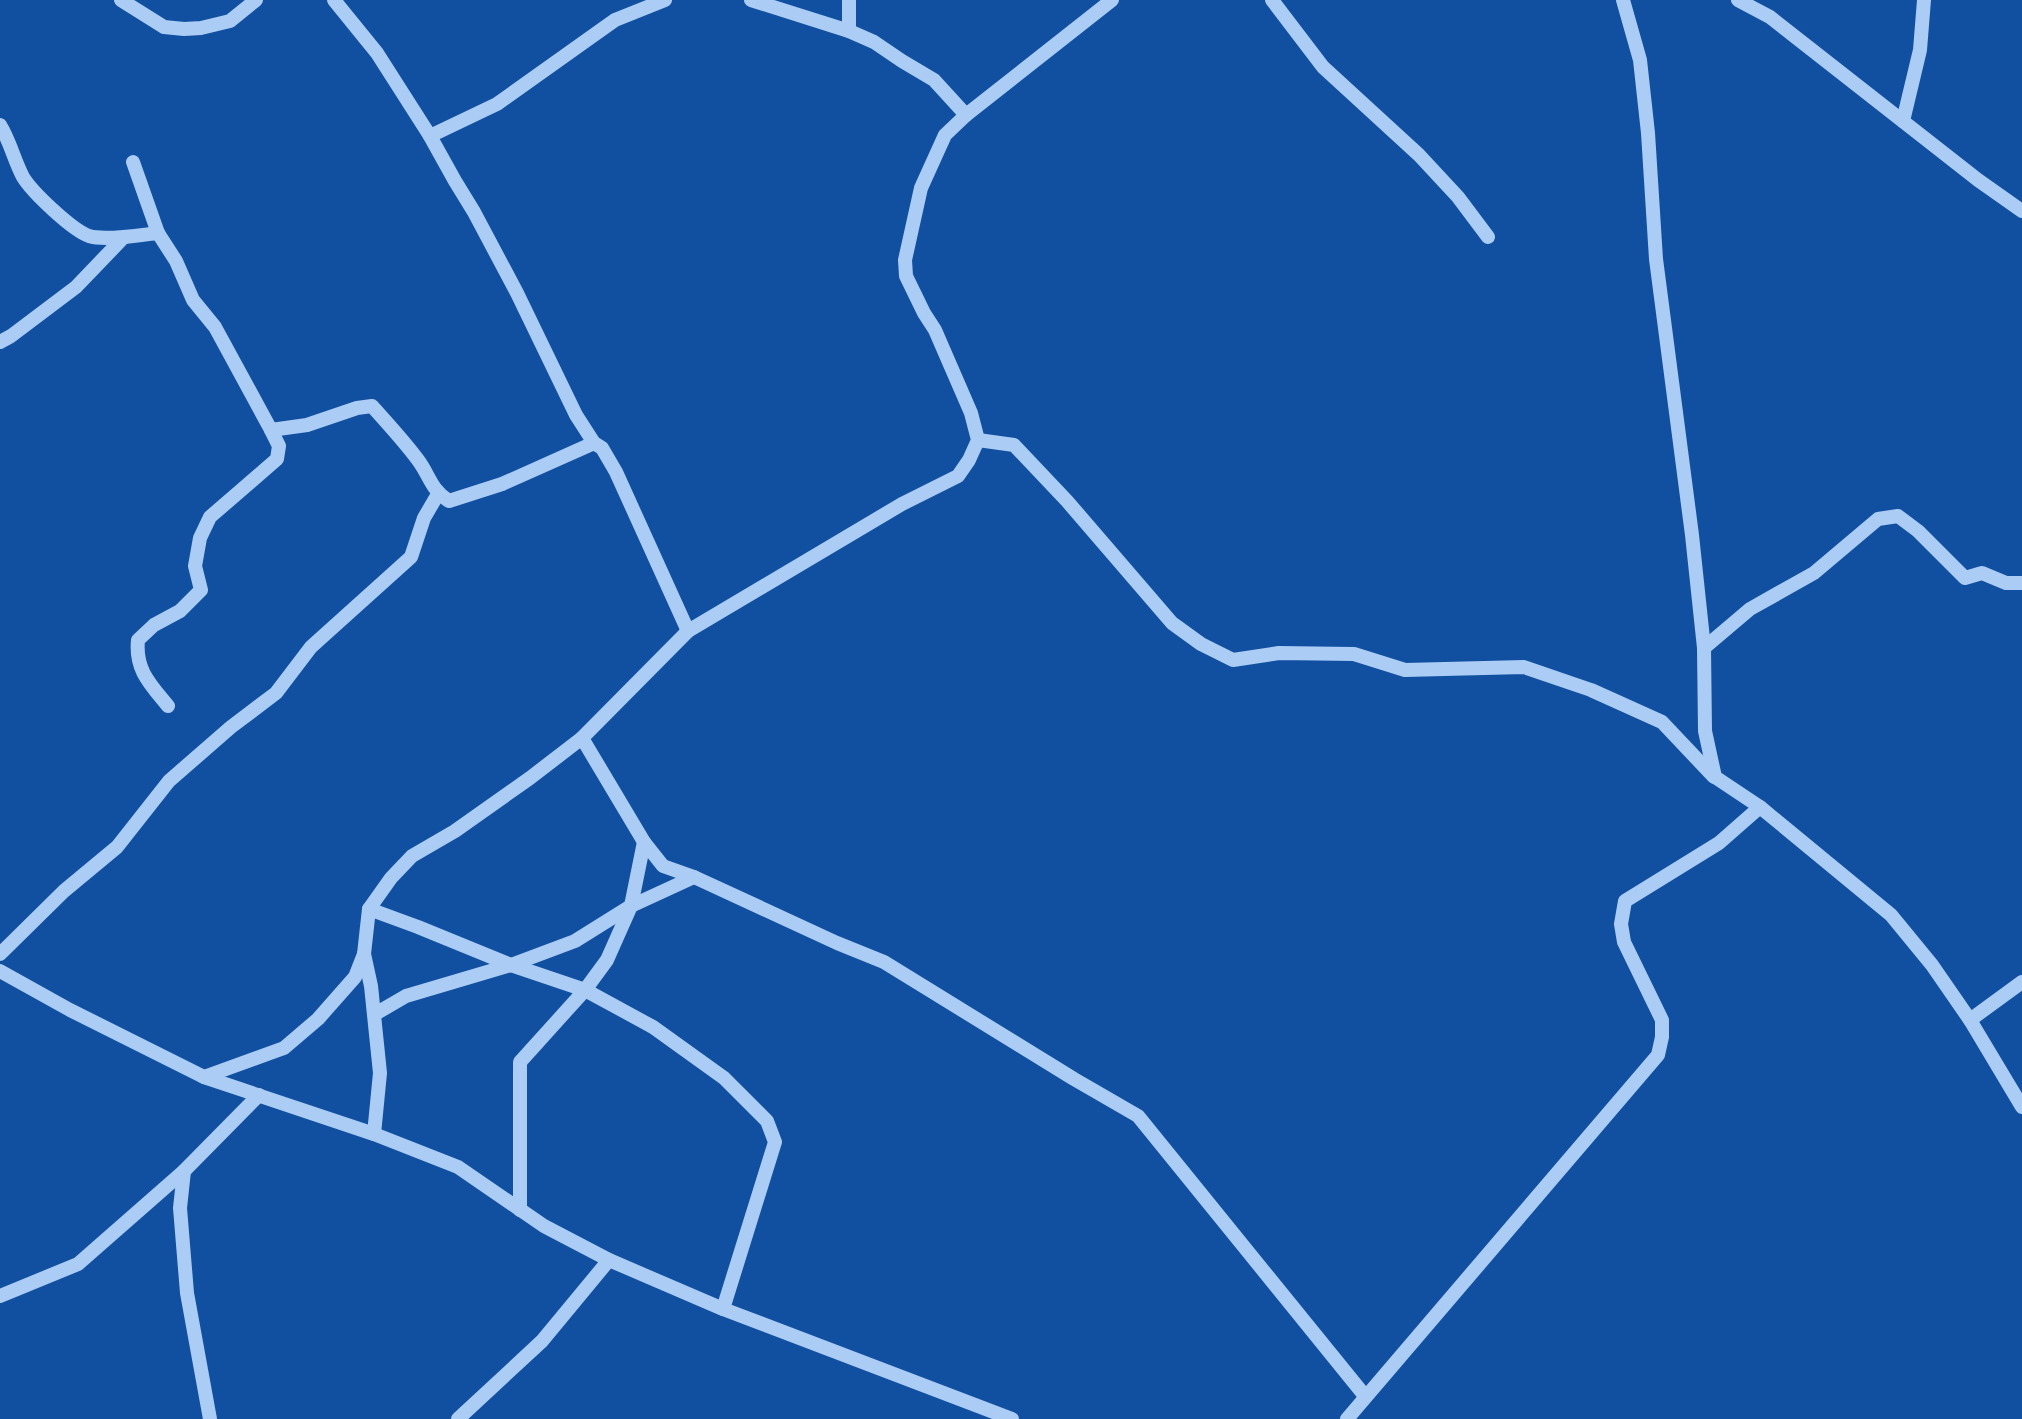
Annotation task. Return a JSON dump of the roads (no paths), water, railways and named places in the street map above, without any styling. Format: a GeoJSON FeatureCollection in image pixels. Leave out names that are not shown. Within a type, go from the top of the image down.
{"type":"FeatureCollection","features":[{"type":"Feature","properties":{"kind":"street"},"geometry":{"type":"LineString","coordinates":[[121,0],[164,27],[184,29],[230,21],[256,0]]}},
{"type":"Feature","properties":{"kind":"street"},"geometry":{"type":"LineString","coordinates":[[334,0],[377,53],[430,136],[488,239],[576,415],[616,472],[688,631]]}},
{"type":"Feature","properties":{"kind":"street"},"geometry":{"type":"LineString","coordinates":[[430,136],[497,104],[615,20],[665,0]]}},
{"type":"Feature","properties":{"kind":"street"},"geometry":{"type":"LineString","coordinates":[[751,0],[874,42],[934,80],[966,115]]}},
{"type":"Feature","properties":{"kind":"street"},"geometry":{"type":"LineString","coordinates":[[849,0],[849,31]]}},
{"type":"Feature","properties":{"kind":"street"},"geometry":{"type":"LineString","coordinates":[[204,1077],[284,1048],[318,1019],[355,977],[364,954],[369,909],[391,878],[412,856],[455,831],[582,738],[688,631],[902,504],[958,476],[978,440],[971,413],[935,330],[906,276],[905,260],[921,188],[945,135],[1112,0]]}},
{"type":"Feature","properties":{"kind":"street"},"geometry":{"type":"LineString","coordinates":[[1272,0],[1323,67],[1419,155],[1458,197],[1488,237]]}},
{"type":"Feature","properties":{"kind":"street"},"geometry":{"type":"LineString","coordinates":[[1623,0],[1640,60],[1656,259],[1704,648],[1705,731],[1715,777]]}},
{"type":"Feature","properties":{"kind":"street"},"geometry":{"type":"LineString","coordinates":[[1738,0],[1770,17],[2022,211]]}},
{"type":"Feature","properties":{"kind":"street"},"geometry":{"type":"LineString","coordinates":[[1903,121],[1920,50],[1924,0]]}},
{"type":"Feature","properties":{"kind":"street"},"geometry":{"type":"LineString","coordinates":[[0,125],[26,181],[65,221],[89,236],[123,238],[158,233]]}},
{"type":"Feature","properties":{"kind":"street"},"geometry":{"type":"LineString","coordinates":[[133,162],[158,233],[176,261],[193,300],[215,327],[279,446],[277,459],[210,517],[200,538],[195,566],[201,590],[180,611],[154,625],[138,640],[136,656],[145,678],[168,706]]}},
{"type":"Feature","properties":{"kind":"street"},"geometry":{"type":"LineString","coordinates":[[0,342],[76,287],[123,238]]}},
{"type":"Feature","properties":{"kind":"street"},"geometry":{"type":"LineString","coordinates":[[271,430],[307,425],[372,406],[403,440],[438,494],[449,501],[488,490],[594,443]]}},
{"type":"Feature","properties":{"kind":"street"},"geometry":{"type":"LineString","coordinates":[[978,440],[1014,445],[1067,501],[1172,623],[1201,644],[1233,660],[1279,653],[1354,654],[1405,670],[1524,667],[1591,690],[1662,722],[1715,777],[1760,807],[1891,915],[1932,965],[1970,1020],[2022,1107]]}},
{"type":"Feature","properties":{"kind":"street"},"geometry":{"type":"LineString","coordinates":[[0,954],[64,891],[117,847],[169,781],[276,693],[311,647],[411,557],[424,518],[438,494]]}},
{"type":"Feature","properties":{"kind":"street"},"geometry":{"type":"LineString","coordinates":[[1704,648],[1750,609],[1814,573],[1878,519],[1898,516],[1918,531],[1965,578],[1982,573],[2006,583],[2022,583]]}},
{"type":"Feature","properties":{"kind":"street"},"geometry":{"type":"LineString","coordinates":[[582,738],[644,842],[663,866],[884,962],[1138,1116],[1365,1396]]}},
{"type":"Feature","properties":{"kind":"street"},"geometry":{"type":"LineString","coordinates":[[1347,1419],[1658,1055],[1662,1020],[1624,942],[1621,924],[1625,901],[1719,843],[1760,807]]}},
{"type":"Feature","properties":{"kind":"street"},"geometry":{"type":"LineString","coordinates":[[520,1210],[520,1062],[585,990],[607,960],[631,906],[644,842]]}},
{"type":"Feature","properties":{"kind":"street"},"geometry":{"type":"LineString","coordinates":[[375,1014],[406,996],[511,965],[575,941],[631,906],[694,877]]}},
{"type":"Feature","properties":{"kind":"street"},"geometry":{"type":"LineString","coordinates":[[369,909],[511,965],[585,990],[653,1027],[724,1078],[767,1121],[775,1142],[723,1309]]}},
{"type":"Feature","properties":{"kind":"street"},"geometry":{"type":"LineString","coordinates":[[364,954],[375,1014],[380,1073],[374,1134]]}},
{"type":"Feature","properties":{"kind":"street"},"geometry":{"type":"LineString","coordinates":[[0,971],[204,1077],[374,1134],[458,1167],[544,1226],[609,1260],[723,1309],[1012,1419]]}},
{"type":"Feature","properties":{"kind":"street"},"geometry":{"type":"LineString","coordinates":[[1970,1020],[2022,982]]}},
{"type":"Feature","properties":{"kind":"street"},"geometry":{"type":"LineString","coordinates":[[0,1296],[78,1264],[184,1171],[259,1095]]}},
{"type":"Feature","properties":{"kind":"street"},"geometry":{"type":"LineString","coordinates":[[184,1171],[180,1208],[187,1293],[210,1419]]}},
{"type":"Feature","properties":{"kind":"street"},"geometry":{"type":"LineString","coordinates":[[458,1419],[542,1341],[609,1260]]}}]}
